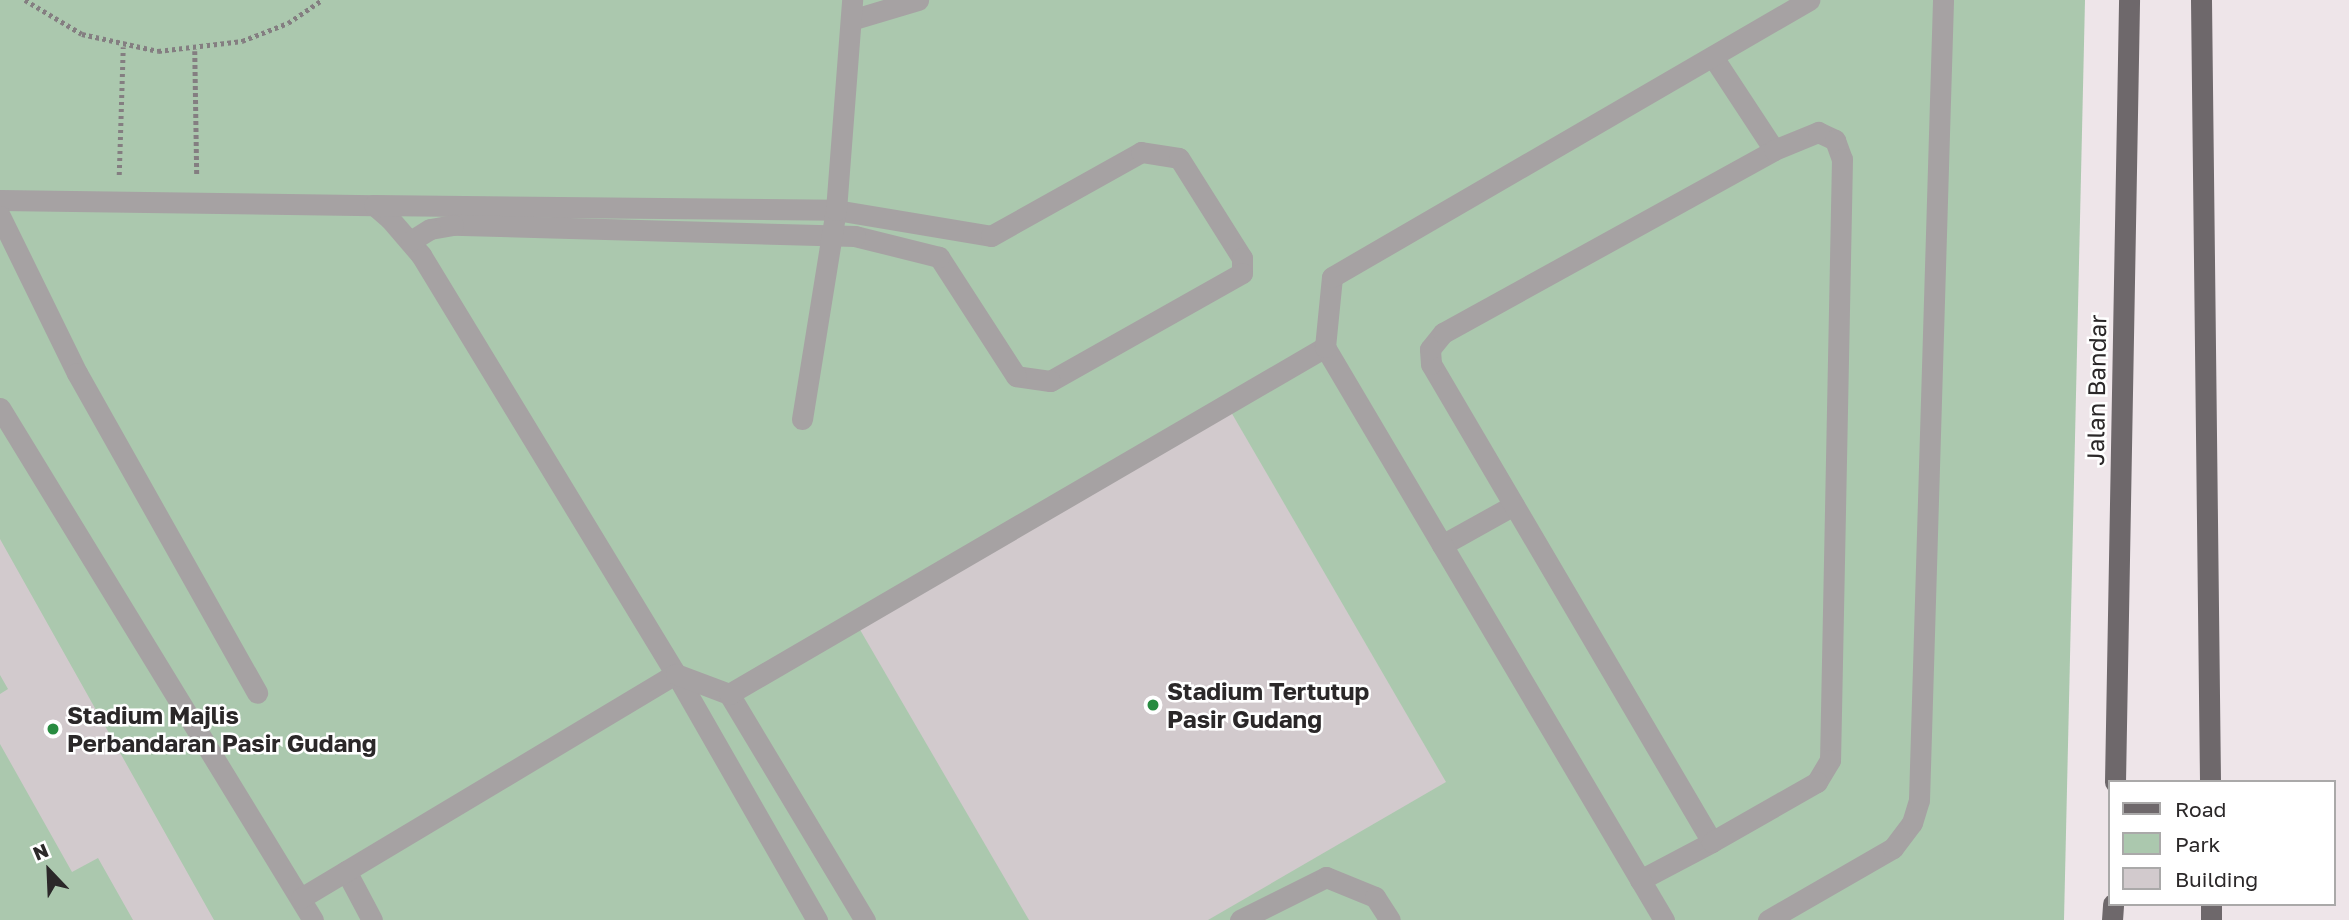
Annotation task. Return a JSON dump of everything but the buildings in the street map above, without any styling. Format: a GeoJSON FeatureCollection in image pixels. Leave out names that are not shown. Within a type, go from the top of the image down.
{"type":"FeatureCollection","features":[{"type":"Feature","properties":{"kind":"main road","name":"Jalan Bandar"},"geometry":{"type":"LineString","coordinates":[[2115,780],[2129,0]]}},
{"type":"Feature","properties":{"kind":"main road"},"geometry":{"type":"LineString","coordinates":[[2201,0],[2210,780]]}},
{"type":"Feature","properties":{"kind":"street"},"geometry":{"type":"LineString","coordinates":[[802,419],[836,211],[851,10],[918,0]]}},
{"type":"Feature","properties":{"kind":"street"},"geometry":{"type":"LineString","coordinates":[[1664,920],[1325,347],[1332,277],[1809,0]]}},
{"type":"Feature","properties":{"kind":"street"},"geometry":{"type":"LineString","coordinates":[[1768,920],[1892,848],[1908,830],[1919,800],[1943,0]]}},
{"type":"Feature","properties":{"kind":"street"},"geometry":{"type":"LineString","coordinates":[[1713,57],[1774,149]]}},
{"type":"Feature","properties":{"kind":"street"},"geometry":{"type":"LineString","coordinates":[[1640,880],[1712,842],[1817,782],[1829,760],[1842,159],[1835,140],[1818,132],[1774,149],[1435,340],[1430,364],[1712,842]]}},
{"type":"Feature","properties":{"kind":"street"},"geometry":{"type":"LineString","coordinates":[[0,200],[836,211],[933,231],[991,236],[1141,152],[1179,158],[1242,258],[1242,272],[1050,381],[1016,376],[939,257],[832,233],[453,225],[430,229],[411,241]]}},
{"type":"Feature","properties":{"kind":"street"},"geometry":{"type":"LineString","coordinates":[[374,205],[411,241],[677,674],[817,920]]}},
{"type":"Feature","properties":{"kind":"street"},"geometry":{"type":"LineString","coordinates":[[0,216],[77,373],[257,692]]}},
{"type":"Feature","properties":{"kind":"street"},"geometry":{"type":"LineString","coordinates":[[729,694],[1325,347]]}},
{"type":"Feature","properties":{"kind":"street"},"geometry":{"type":"LineString","coordinates":[[0,408],[313,920]]}},
{"type":"Feature","properties":{"kind":"street"},"geometry":{"type":"LineString","coordinates":[[1442,545],[1514,505]]}},
{"type":"Feature","properties":{"kind":"street"},"geometry":{"type":"LineString","coordinates":[[677,674],[729,694],[865,920]]}},
{"type":"Feature","properties":{"kind":"street"},"geometry":{"type":"LineString","coordinates":[[302,898],[677,674]]}},
{"type":"Feature","properties":{"kind":"street"},"geometry":{"type":"LineString","coordinates":[[346,871],[372,920]]}},
{"type":"Feature","properties":{"kind":"street"},"geometry":{"type":"LineString","coordinates":[[1240,920],[1326,877],[1375,897],[1390,920]]}},
{"type":"Feature","properties":{"kind":"path"},"geometry":{"type":"LineString","coordinates":[[25,0],[82,34],[122,47],[195,51],[242,41],[288,23],[322,0]]}},
{"type":"Feature","properties":{"kind":"path"},"geometry":{"type":"LineString","coordinates":[[118,202],[122,47]]}},
{"type":"Feature","properties":{"kind":"path"},"geometry":{"type":"LineString","coordinates":[[195,51],[197,203]]}},
{"type":"Feature","properties":{"kind":"green space"},"geometry":{"type":"Polygon","coordinates":[[[0,0],[2085,0],[2064,920],[0,920],[0,0]]]}},
{"type":"Feature","properties":{"kind":"place","name":"Stadium Tertutup Pasir Gudang"},"geometry":{"type":"Point","coordinates":[1153,705]}},
{"type":"Feature","properties":{"kind":"place","name":"Stadium Majlis Perbandaran Pasir Gudang"},"geometry":{"type":"Point","coordinates":[53,729]}}]}
